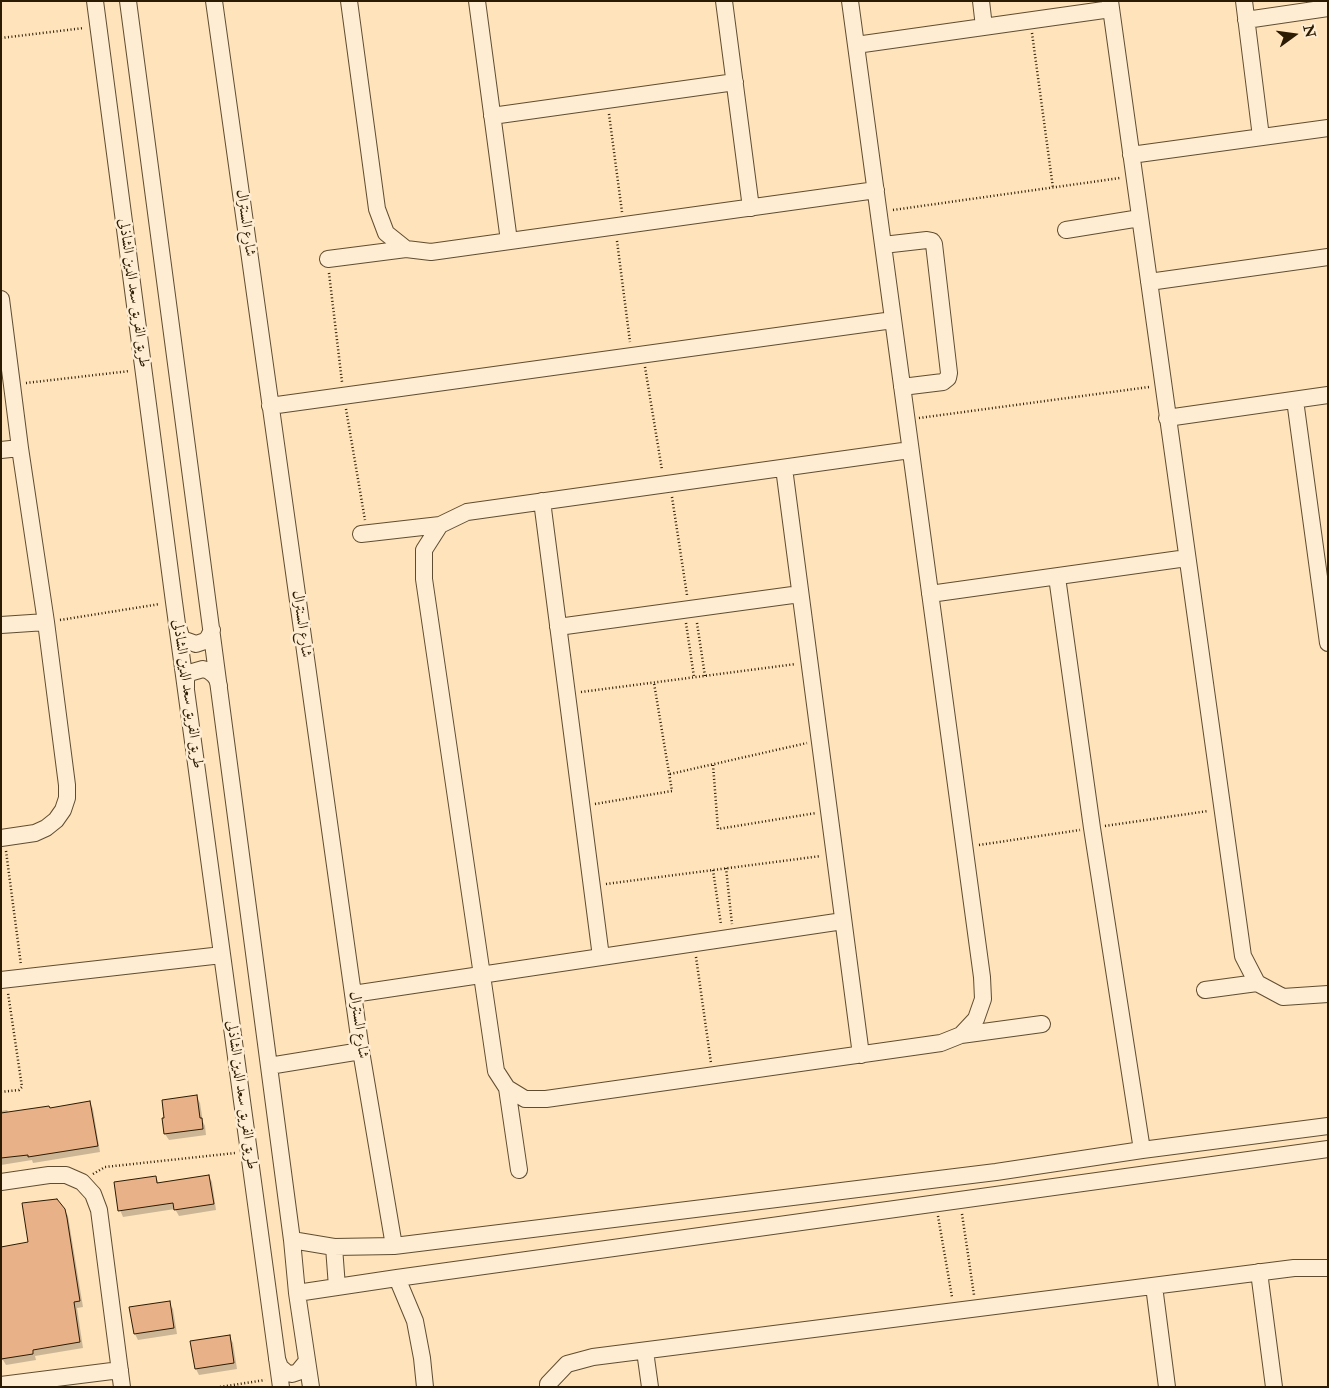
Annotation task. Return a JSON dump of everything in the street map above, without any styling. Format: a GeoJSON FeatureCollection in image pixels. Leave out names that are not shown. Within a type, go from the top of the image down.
{"type":"FeatureCollection","features":[{"type":"Feature","properties":{"kind":"street","name":"طريق الفريق سعد الدين الشاذلى"},"geometry":{"type":"LineString","coordinates":[[95,1],[280,1382]]}},
{"type":"Feature","properties":{"kind":"street","name":"طريق الفريق سعد الدين الشاذلى"},"geometry":{"type":"LineString","coordinates":[[128,1],[292,1240],[297,1293],[311,1387]]}},
{"type":"Feature","properties":{"kind":"street","name":"شارع السنترال"},"geometry":{"type":"LineString","coordinates":[[214,1],[361,1051],[394,1246]]}},
{"type":"Feature","properties":{"kind":"street"},"geometry":{"type":"LineString","coordinates":[[349,1],[377,209],[386,233],[406,248]]}},
{"type":"Feature","properties":{"kind":"street"},"geometry":{"type":"LineString","coordinates":[[477,1],[509,242]]}},
{"type":"Feature","properties":{"kind":"street"},"geometry":{"type":"LineString","coordinates":[[724,1],[751,208]]}},
{"type":"Feature","properties":{"kind":"street"},"geometry":{"type":"LineString","coordinates":[[850,1],[983,992],[983,999],[976,1019],[961,1035]]}},
{"type":"Feature","properties":{"kind":"street"},"geometry":{"type":"LineString","coordinates":[[981,1],[984,27]]}},
{"type":"Feature","properties":{"kind":"street"},"geometry":{"type":"LineString","coordinates":[[1244,1],[1262,137]]}},
{"type":"Feature","properties":{"kind":"street"},"geometry":{"type":"LineString","coordinates":[[856,45],[1030,21],[1110,5],[1243,956],[1257,983],[1283,997],[1328,994]]}},
{"type":"Feature","properties":{"kind":"street"},"geometry":{"type":"LineString","coordinates":[[1246,20],[1328,8]]}},
{"type":"Feature","properties":{"kind":"street"},"geometry":{"type":"LineString","coordinates":[[492,116],[735,82]]}},
{"type":"Feature","properties":{"kind":"street"},"geometry":{"type":"LineString","coordinates":[[1131,155],[1328,128]]}},
{"type":"Feature","properties":{"kind":"street"},"geometry":{"type":"LineString","coordinates":[[328,259],[406,248],[431,252],[876,190]]}},
{"type":"Feature","properties":{"kind":"street"},"geometry":{"type":"LineString","coordinates":[[1066,230],[1140,218]]}},
{"type":"Feature","properties":{"kind":"street"},"geometry":{"type":"LineString","coordinates":[[883,245],[927,240],[934,244],[949,372],[948,378],[943,382],[902,387]]}},
{"type":"Feature","properties":{"kind":"street"},"geometry":{"type":"LineString","coordinates":[[1148,282],[1328,257]]}},
{"type":"Feature","properties":{"kind":"street"},"geometry":{"type":"LineString","coordinates":[[2,304],[67,786],[67,798],[63,810],[56,820],[46,828],[35,833],[3,837]]}},
{"type":"Feature","properties":{"kind":"street"},"geometry":{"type":"LineString","coordinates":[[270,406],[893,320]]}},
{"type":"Feature","properties":{"kind":"street"},"geometry":{"type":"LineString","coordinates":[[1168,418],[1328,396]]}},
{"type":"Feature","properties":{"kind":"street"},"geometry":{"type":"LineString","coordinates":[[1295,400],[1320,523],[1328,643]]}},
{"type":"Feature","properties":{"kind":"street"},"geometry":{"type":"LineString","coordinates":[[1,450],[20,448]]}},
{"type":"Feature","properties":{"kind":"street"},"geometry":{"type":"LineString","coordinates":[[361,534],[440,524],[467,512],[910,450]]}},
{"type":"Feature","properties":{"kind":"street"},"geometry":{"type":"LineString","coordinates":[[784,468],[861,1055]]}},
{"type":"Feature","properties":{"kind":"street"},"geometry":{"type":"LineString","coordinates":[[542,501],[601,957]]}},
{"type":"Feature","properties":{"kind":"street"},"geometry":{"type":"LineString","coordinates":[[440,524],[424,550],[424,579],[496,1070],[507,1088],[519,1170]]}},
{"type":"Feature","properties":{"kind":"street"},"geometry":{"type":"LineString","coordinates":[[930,594],[1187,558]]}},
{"type":"Feature","properties":{"kind":"street"},"geometry":{"type":"LineString","coordinates":[[1057,577],[1092,828],[1142,1150]]}},
{"type":"Feature","properties":{"kind":"street"},"geometry":{"type":"LineString","coordinates":[[558,626],[800,594]]}},
{"type":"Feature","properties":{"kind":"street"},"geometry":{"type":"LineString","coordinates":[[1,625],[46,622]]}},
{"type":"Feature","properties":{"kind":"street"},"geometry":{"type":"LineString","coordinates":[[178,627],[182,639],[196,644],[205,641],[212,630]]}},
{"type":"Feature","properties":{"kind":"street"},"geometry":{"type":"LineString","coordinates":[[186,689],[186,679],[189,673],[203,669],[214,675],[219,688]]}},
{"type":"Feature","properties":{"kind":"street"},"geometry":{"type":"LineString","coordinates":[[353,994],[843,921]]}},
{"type":"Feature","properties":{"kind":"street"},"geometry":{"type":"LineString","coordinates":[[4,980],[222,955]]}},
{"type":"Feature","properties":{"kind":"street"},"geometry":{"type":"LineString","coordinates":[[1205,990],[1257,983]]}},
{"type":"Feature","properties":{"kind":"street"},"geometry":{"type":"LineString","coordinates":[[507,1088],[525,1098],[546,1099],[941,1043],[961,1035],[1042,1024]]}},
{"type":"Feature","properties":{"kind":"street"},"geometry":{"type":"LineString","coordinates":[[269,1066],[361,1051]]}},
{"type":"Feature","properties":{"kind":"street"},"geometry":{"type":"LineString","coordinates":[[292,1240],[334,1247],[394,1246],[996,1172],[1142,1150],[1328,1126]]}},
{"type":"Feature","properties":{"kind":"street"},"geometry":{"type":"LineString","coordinates":[[297,1293],[1328,1149]]}},
{"type":"Feature","properties":{"kind":"street"},"geometry":{"type":"LineString","coordinates":[[1,1182],[49,1175],[66,1175],[82,1182],[93,1194],[99,1210],[122,1387]]}},
{"type":"Feature","properties":{"kind":"street"},"geometry":{"type":"LineString","coordinates":[[334,1247],[337,1287]]}},
{"type":"Feature","properties":{"kind":"street"},"geometry":{"type":"LineString","coordinates":[[548,1387],[548,1384],[567,1364],[592,1357],[1259,1272],[1294,1268],[1328,1268]]}},
{"type":"Feature","properties":{"kind":"street"},"geometry":{"type":"LineString","coordinates":[[1259,1272],[1274,1387]]}},
{"type":"Feature","properties":{"kind":"street"},"geometry":{"type":"LineString","coordinates":[[397,1278],[415,1321],[425,1387]]}},
{"type":"Feature","properties":{"kind":"street"},"geometry":{"type":"LineString","coordinates":[[1154,1286],[1167,1387]]}},
{"type":"Feature","properties":{"kind":"street"},"geometry":{"type":"LineString","coordinates":[[645,1350],[650,1387]]}},
{"type":"Feature","properties":{"kind":"street"},"geometry":{"type":"LineString","coordinates":[[277,1359],[280,1367],[287,1373],[292,1374],[298,1372],[307,1361]]}},
{"type":"Feature","properties":{"kind":"street"},"geometry":{"type":"LineString","coordinates":[[1,1385],[120,1370]]}},
{"type":"Feature","properties":{"kind":"path"},"geometry":{"type":"LineString","coordinates":[[1030,21],[1053,188]]}},
{"type":"Feature","properties":{"kind":"path"},"geometry":{"type":"LineString","coordinates":[[1,38],[98,27]]}},
{"type":"Feature","properties":{"kind":"path"},"geometry":{"type":"LineString","coordinates":[[607,100],[619,226],[637,355],[667,484],[689,609],[705,676]]}},
{"type":"Feature","properties":{"kind":"path"},"geometry":{"type":"LineString","coordinates":[[878,212],[1134,176]]}},
{"type":"Feature","properties":{"kind":"path"},"geometry":{"type":"LineString","coordinates":[[12,384],[144,369]]}},
{"type":"Feature","properties":{"kind":"path"},"geometry":{"type":"LineString","coordinates":[[906,419],[1163,385]]}},
{"type":"Feature","properties":{"kind":"path"},"geometry":{"type":"LineString","coordinates":[[46,622],[174,602]]}},
{"type":"Feature","properties":{"kind":"path"},"geometry":{"type":"LineString","coordinates":[[689,609],[694,678]]}},
{"type":"Feature","properties":{"kind":"path"},"geometry":{"type":"LineString","coordinates":[[567,694],[810,662]]}},
{"type":"Feature","properties":{"kind":"path"},"geometry":{"type":"LineString","coordinates":[[582,806],[672,791],[654,682]]}},
{"type":"Feature","properties":{"kind":"path"},"geometry":{"type":"LineString","coordinates":[[670,774],[820,740]]}},
{"type":"Feature","properties":{"kind":"path"},"geometry":{"type":"LineString","coordinates":[[713,765],[718,829],[829,811]]}},
{"type":"Feature","properties":{"kind":"path"},"geometry":{"type":"LineString","coordinates":[[3,837],[23,978]]}},
{"type":"Feature","properties":{"kind":"path"},"geometry":{"type":"LineString","coordinates":[[592,886],[835,854]]}},
{"type":"Feature","properties":{"kind":"path"},"geometry":{"type":"LineString","coordinates":[[726,868],[728,938]]}},
{"type":"Feature","properties":{"kind":"path"},"geometry":{"type":"LineString","coordinates":[[713,870],[728,938]]}},
{"type":"Feature","properties":{"kind":"path"},"geometry":{"type":"LineString","coordinates":[[694,943],[713,1076]]}},
{"type":"Feature","properties":{"kind":"path"},"geometry":{"type":"LineString","coordinates":[[1,1092],[19,1090],[22,1087],[4,980]]}},
{"type":"Feature","properties":{"kind":"path"},"geometry":{"type":"LineString","coordinates":[[82,1182],[105,1167],[249,1151]]}},
{"type":"Feature","properties":{"kind":"path"},"geometry":{"type":"LineString","coordinates":[[960,1199],[976,1309]]}},
{"type":"Feature","properties":{"kind":"path"},"geometry":{"type":"LineString","coordinates":[[936,1203],[955,1312]]}},
{"type":"Feature","properties":{"kind":"path"},"geometry":{"type":"LineString","coordinates":[[220,1387],[280,1382]]}},
{"type":"Feature","properties":{"kind":"building"},"geometry":{"type":"Polygon","coordinates":[[[197,1095],[203,1129],[164,1134],[162,1100],[197,1095]]]}},
{"type":"Feature","properties":{"kind":"building"},"geometry":{"type":"Polygon","coordinates":[[[90,1101],[98,1146],[28,1157],[28,1155],[1,1158],[1,1113],[49,1106],[50,1108],[90,1101]]]}},
{"type":"Feature","properties":{"kind":"building"},"geometry":{"type":"Polygon","coordinates":[[[209,1175],[214,1204],[174,1210],[173,1203],[118,1211],[114,1182],[156,1176],[157,1183],[209,1175]]]}},
{"type":"Feature","properties":{"kind":"building"},"geometry":{"type":"Polygon","coordinates":[[[57,1199],[65,1209],[67,1218],[80,1301],[74,1302],[80,1342],[33,1350],[33,1354],[1,1359],[1,1247],[28,1242],[22,1203],[57,1199]]]}},
{"type":"Feature","properties":{"kind":"building"},"geometry":{"type":"Polygon","coordinates":[[[170,1301],[174,1328],[134,1334],[129,1307],[170,1301]]]}},
{"type":"Feature","properties":{"kind":"building"},"geometry":{"type":"Polygon","coordinates":[[[230,1335],[234,1363],[195,1369],[190,1341],[230,1335]]]}}]}
